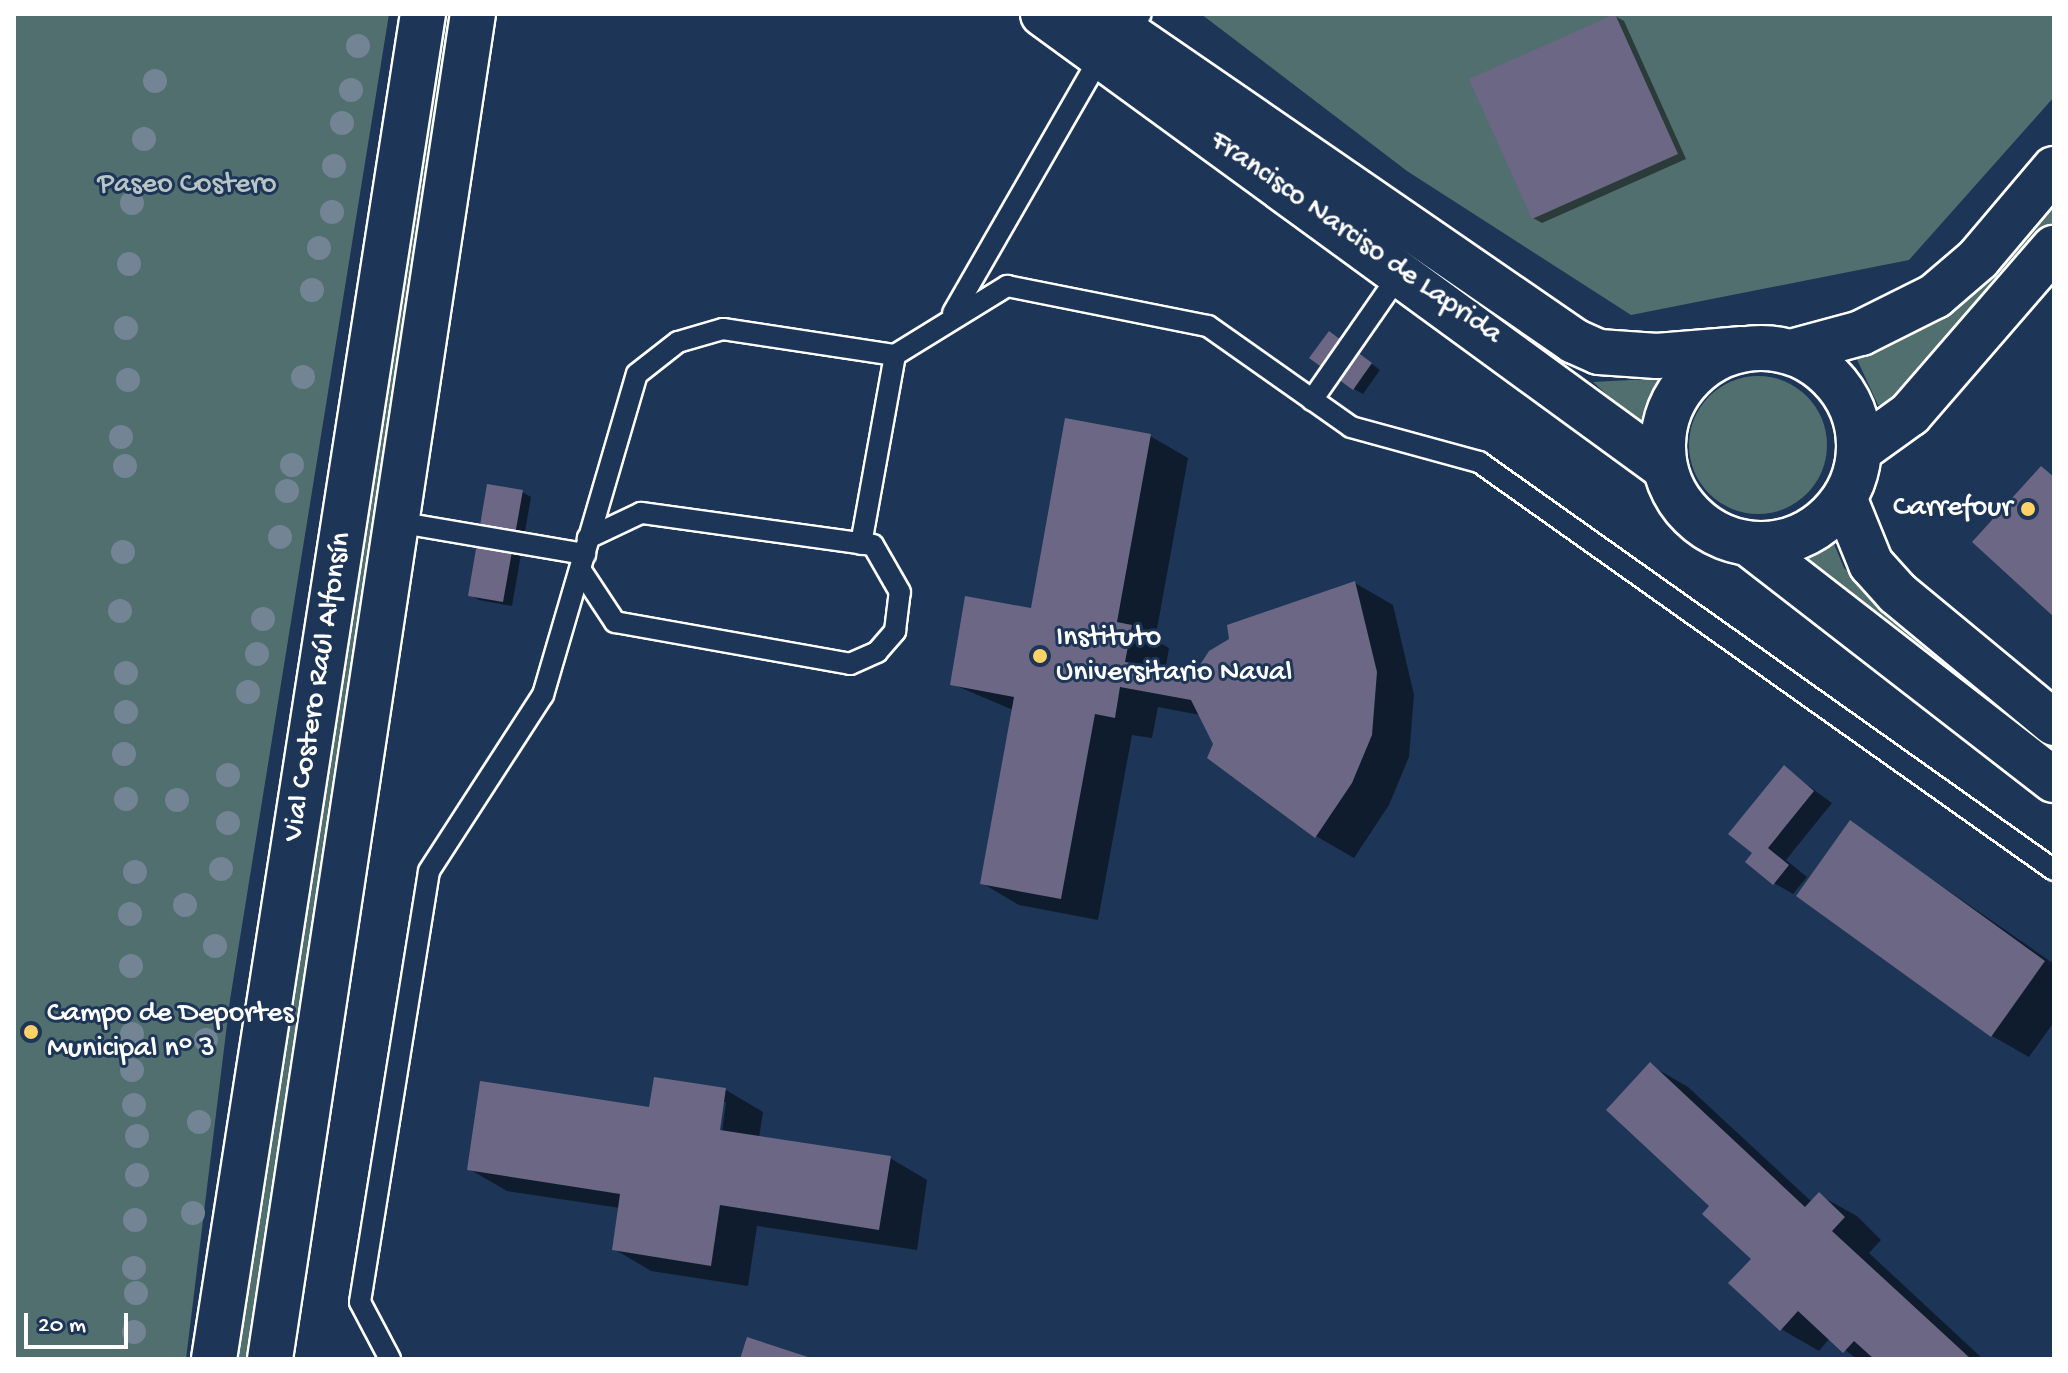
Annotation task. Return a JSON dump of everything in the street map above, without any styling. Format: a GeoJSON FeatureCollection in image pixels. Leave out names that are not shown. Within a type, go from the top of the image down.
{"type":"FeatureCollection","features":[{"type":"Feature","properties":{"kind":"street","name":"Vial Costero Raúl Alfonsín"},"geometry":{"type":"LineString","coordinates":[[214,1359],[423,14]]}},
{"type":"Feature","properties":{"kind":"street","name":"Vial Costero Raúl Alfonsín"},"geometry":{"type":"LineString","coordinates":[[270,1359],[473,14]]}},
{"type":"Feature","properties":{"kind":"street","name":"Francisco Narciso de Laprida"},"geometry":{"type":"LineString","coordinates":[[1043,14],[1115,29],[1412,255],[1664,467]]}},
{"type":"Feature","properties":{"kind":"street"},"geometry":{"type":"LineString","coordinates":[[1791,352],[1814,362],[1849,400],[1860,450],[1845,500],[1825,523],[1752,546],[1729,543],[1691,516],[1664,467],[1670,406],[1711,361],[1740,349],[1791,352],[1861,333],[1935,296],[2054,169]]}},
{"type":"Feature","properties":{"kind":"street"},"geometry":{"type":"LineString","coordinates":[[1860,450],[1910,414],[2054,248]]}},
{"type":"Feature","properties":{"kind":"street","name":"Francisco Narciso de Laprida"},"geometry":{"type":"LineString","coordinates":[[1412,255],[1599,352],[1657,356],[1740,349]]}},
{"type":"Feature","properties":{"kind":"street"},"geometry":{"type":"LineString","coordinates":[[1845,500],[1871,564],[1897,593],[1935,632],[2054,723]]}},
{"type":"Feature","properties":{"kind":"street"},"geometry":{"type":"LineString","coordinates":[[1752,546],[2054,780]]}},
{"type":"Feature","properties":{"kind":"lane"},"geometry":{"type":"LineString","coordinates":[[953,313],[1115,29]]}},
{"type":"Feature","properties":{"kind":"lane"},"geometry":{"type":"LineString","coordinates":[[1312,400],[1412,255]]}},
{"type":"Feature","properties":{"kind":"lane"},"geometry":{"type":"LineString","coordinates":[[861,544],[895,355],[953,313],[1007,286],[1156,313],[1208,326],[1351,427],[1479,462],[2054,870]]}},
{"type":"Feature","properties":{"kind":"lane"},"geometry":{"type":"LineString","coordinates":[[390,1359],[360,1302],[429,871],[543,695],[637,374],[678,342],[723,329],[895,355]]}},
{"type":"Feature","properties":{"kind":"lane"},"geometry":{"type":"LineString","coordinates":[[397,522],[585,555],[641,513],[873,545],[890,566],[900,592],[895,631],[877,652],[850,664],[615,622],[585,555]]}},
{"type":"Feature","properties":{"kind":"green space","name":"Paseo Costero"},"geometry":{"type":"Polygon","coordinates":[[[14,14],[389,14],[230,1000],[186,1359],[14,1359],[14,14]]]}},
{"type":"Feature","properties":{"kind":"green space"},"geometry":{"type":"Polygon","coordinates":[[[442,14],[458,14],[255,1359],[236,1359],[442,14]]]}},
{"type":"Feature","properties":{"kind":"green space"},"geometry":{"type":"Polygon","coordinates":[[[1201,14],[2054,14],[2054,97],[1909,260],[1631,315],[1407,171],[1201,14]]]}},
{"type":"Feature","properties":{"kind":"green space"},"geometry":{"type":"Polygon","coordinates":[[[2054,200],[2054,221],[1893,406],[1878,405],[1854,353],[1916,331],[1951,307],[2054,200]]]}},
{"type":"Feature","properties":{"kind":"green space"},"geometry":{"type":"Polygon","coordinates":[[[1758,376],[1785,381],[1807,396],[1822,418],[1827,445],[1822,472],[1807,494],[1785,509],[1758,514],[1731,509],[1709,494],[1694,472],[1689,445],[1694,418],[1709,396],[1731,381],[1758,376]]]}},
{"type":"Feature","properties":{"kind":"green space"},"geometry":{"type":"Polygon","coordinates":[[[1668,378],[1646,430],[1593,382],[1668,378]]]}},
{"type":"Feature","properties":{"kind":"green space"},"geometry":{"type":"Polygon","coordinates":[[[1832,539],[1844,568],[2033,749],[1792,561],[1832,539]]]}},
{"type":"Feature","properties":{"kind":"building"},"geometry":{"type":"Polygon","coordinates":[[[1615,14],[1678,154],[1532,219],[1469,79],[1615,14]]]}},
{"type":"Feature","properties":{"kind":"building"},"geometry":{"type":"Polygon","coordinates":[[[1329,331],[1372,363],[1353,390],[1309,358],[1329,331]]]}},
{"type":"Feature","properties":{"kind":"building","name":"Instituto Universitario Naval"},"geometry":{"type":"Polygon","coordinates":[[[1065,418],[1151,434],[1117,622],[1132,625],[1125,662],[1194,674],[1209,651],[1229,639],[1227,625],[1355,581],[1377,672],[1372,735],[1352,783],[1315,838],[1207,758],[1213,744],[1191,700],[1120,687],[1115,718],[1095,714],[1061,899],[980,884],[1014,697],[950,685],[965,596],[1031,608],[1065,418]]]}},
{"type":"Feature","properties":{"kind":"building","name":"Carrefour"},"geometry":{"type":"Polygon","coordinates":[[[2041,466],[2054,477],[2054,617],[1972,542],[2041,466]]]}},
{"type":"Feature","properties":{"kind":"building"},"geometry":{"type":"Polygon","coordinates":[[[487,484],[523,490],[503,602],[468,596],[487,484]]]}},
{"type":"Feature","properties":{"kind":"building"},"geometry":{"type":"Polygon","coordinates":[[[1784,765],[1814,791],[1768,848],[1789,865],[1773,885],[1745,862],[1752,853],[1728,834],[1784,765]]]}},
{"type":"Feature","properties":{"kind":"building"},"geometry":{"type":"Polygon","coordinates":[[[1850,820],[2045,961],[1991,1037],[1796,896],[1850,820]]]}},
{"type":"Feature","properties":{"kind":"building"},"geometry":{"type":"Polygon","coordinates":[[[1650,1062],[1805,1207],[1819,1192],[1845,1217],[1832,1231],[1971,1359],[1874,1359],[1854,1341],[1843,1353],[1798,1311],[1780,1331],[1728,1283],[1751,1259],[1702,1214],[1709,1206],[1606,1110],[1650,1062]]]}},
{"type":"Feature","properties":{"kind":"building"},"geometry":{"type":"Polygon","coordinates":[[[654,1077],[726,1088],[720,1130],[891,1156],[879,1230],[720,1205],[711,1266],[612,1250],[620,1194],[467,1170],[480,1081],[649,1107],[654,1077]]]}},
{"type":"Feature","properties":{"kind":"building"},"geometry":{"type":"Polygon","coordinates":[[[747,1337],[811,1358],[740,1359],[747,1337]]]}},
{"type":"Feature","properties":{"kind":"place","name":"Carrefour"},"geometry":{"type":"Point","coordinates":[2028,509]}},
{"type":"Feature","properties":{"kind":"place","name":"Instituto Universitario Naval"},"geometry":{"type":"Point","coordinates":[1040,656]}},
{"type":"Feature","properties":{"kind":"place","name":"Campo de Deportes Municipal n° 3"},"geometry":{"type":"Point","coordinates":[31,1032]}}]}
